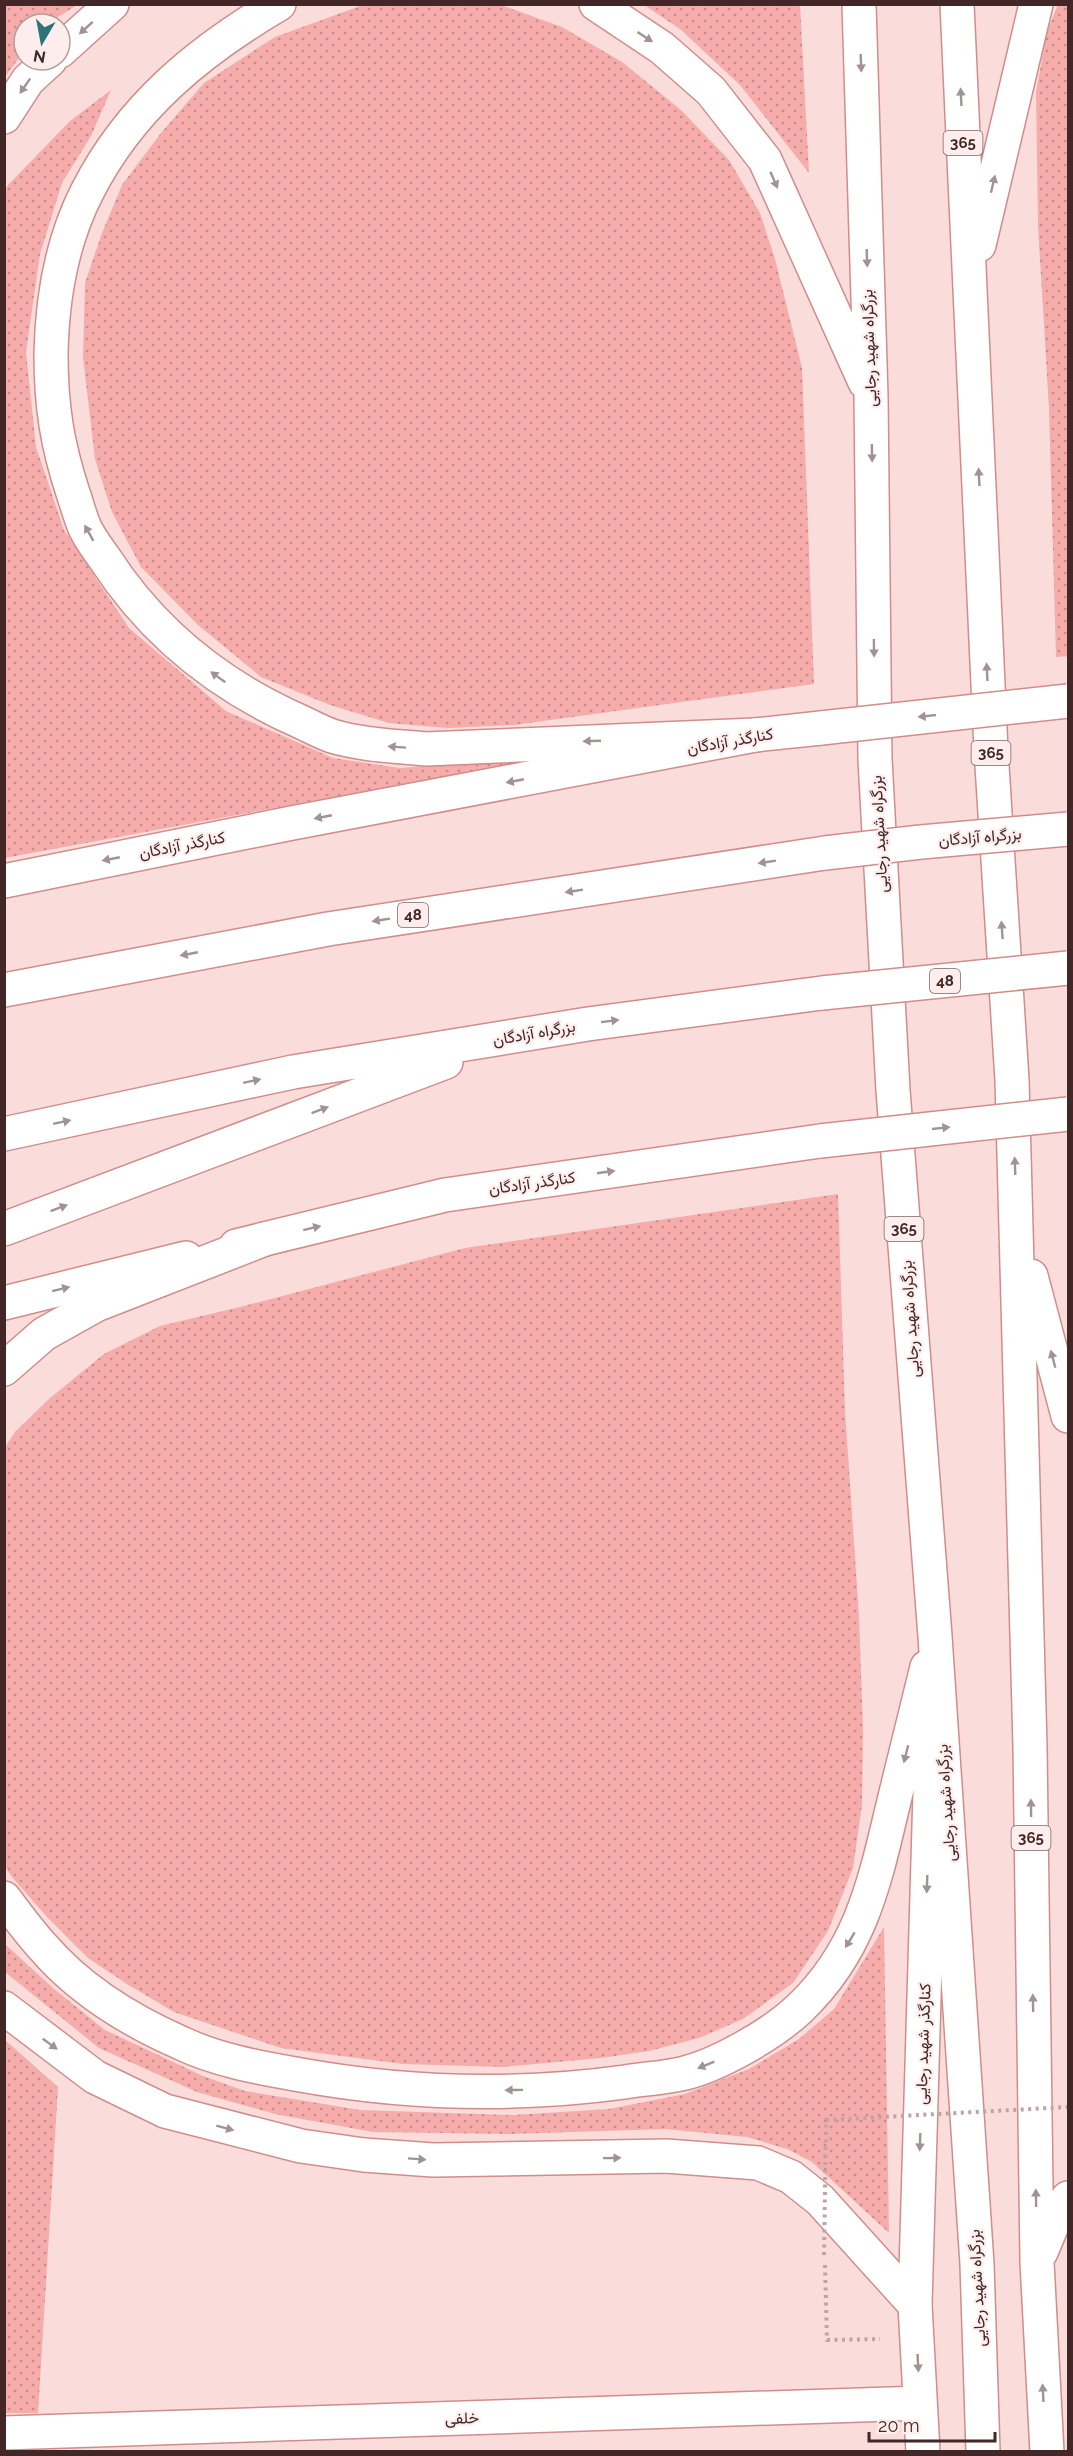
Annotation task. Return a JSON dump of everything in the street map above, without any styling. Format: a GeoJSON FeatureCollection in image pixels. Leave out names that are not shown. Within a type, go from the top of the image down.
{"type":"FeatureCollection","features":[{"type":"Feature","properties":{"kind":"main road"},"geometry":{"type":"LineString","coordinates":[[72,40],[112,4]]}},
{"type":"Feature","properties":{"kind":"main road"},"geometry":{"type":"LineString","coordinates":[[279,4],[236,30],[187,66],[132,121],[86,192],[64,251],[52,319],[51,394],[59,451],[85,529],[109,566],[121,584],[165,634],[218,678],[268,708],[333,736],[384,746],[426,749],[755,735]]}},
{"type":"Feature","properties":{"kind":"main road"},"geometry":{"type":"LineString","coordinates":[[596,4],[662,48],[711,92],[765,160],[871,396]]}},
{"type":"Feature","properties":{"kind":"main road","name":"بزرگراه شهید رجایی"},"geometry":{"type":"LineString","coordinates":[[859,4],[871,396],[876,771],[893,1090],[935,1636],[977,2264],[983,2451]]}},
{"type":"Feature","properties":{"kind":"main road","name":"365"},"geometry":{"type":"LineString","coordinates":[[957,4],[990,739],[1012,1080],[1030,1747],[1037,2262],[1047,2451]]}},
{"type":"Feature","properties":{"kind":"main road"},"geometry":{"type":"LineString","coordinates":[[970,281],[1036,4]]}},
{"type":"Feature","properties":{"kind":"main road"},"geometry":{"type":"LineString","coordinates":[[4,117],[28,80],[37,72]]}},
{"type":"Feature","properties":{"kind":"main road","name":"کنارگذر آزادگان"},"geometry":{"type":"LineString","coordinates":[[4,881],[292,822],[755,735],[1068,700]]}},
{"type":"Feature","properties":{"kind":"main road","name":"بزرگراه آزادگان"},"geometry":{"type":"LineString","coordinates":[[4,990],[328,928],[825,853],[1068,829]]}},
{"type":"Feature","properties":{"kind":"main road","name":"بزرگراه آزادگان"},"geometry":{"type":"LineString","coordinates":[[4,1134],[293,1072],[588,1024],[822,993],[1068,968]]}},
{"type":"Feature","properties":{"kind":"main road"},"geometry":{"type":"LineString","coordinates":[[4,1229],[515,1036]]}},
{"type":"Feature","properties":{"kind":"main road","name":"کنارگذر آزادگان"},"geometry":{"type":"LineString","coordinates":[[4,1303],[445,1195],[820,1141],[1068,1113]]}},
{"type":"Feature","properties":{"kind":"main road"},"geometry":{"type":"LineString","coordinates":[[1017,1225],[1068,1416]]}},
{"type":"Feature","properties":{"kind":"main road"},"geometry":{"type":"LineString","coordinates":[[4,1369],[44,1334],[96,1305],[265,1239]]}},
{"type":"Feature","properties":{"kind":"main road"},"geometry":{"type":"LineString","coordinates":[[4,1898],[44,1949],[83,1984],[135,2020],[182,2044],[236,2063],[337,2082],[446,2092],[572,2089],[683,2074],[727,2056],[768,2034],[800,2008],[829,1975],[855,1933],[871,1894],[935,1636]]}},
{"type":"Feature","properties":{"kind":"main road","name":"کنارگذر شهید رجایی"},"geometry":{"type":"LineString","coordinates":[[923,2451],[915,2305],[935,1636]]}},
{"type":"Feature","properties":{"kind":"main road"},"geometry":{"type":"LineString","coordinates":[[4,2008],[95,2077],[165,2110],[301,2146],[364,2155],[433,2160],[666,2156],[758,2163],[791,2177],[820,2200],[915,2305]]}},
{"type":"Feature","properties":{"kind":"main road"},"geometry":{"type":"LineString","coordinates":[[1037,2262],[1056,2216],[1068,2198]]}},
{"type":"Feature","properties":{"kind":"main road","name":"خلفی"},"geometry":{"type":"LineString","coordinates":[[4,2433],[920,2403]]}},
{"type":"Feature","properties":{"kind":"path"},"geometry":{"type":"LineString","coordinates":[[917,2339],[827,2340],[824,2255],[826,2120],[1068,2107]]}},
{"type":"Feature","properties":{"kind":"shaded area"},"geometry":{"type":"Polygon","coordinates":[[[5,4],[77,5],[66,12],[12,12],[12,67],[5,77],[5,4]]]}},
{"type":"Feature","properties":{"kind":"shaded area"},"geometry":{"type":"Polygon","coordinates":[[[1058,4],[1068,5],[1068,656],[1056,657],[1049,408],[1038,226],[1036,92],[1047,32],[1058,4]]]}},
{"type":"Feature","properties":{"kind":"shaded area"},"geometry":{"type":"Polygon","coordinates":[[[363,5],[501,5],[562,27],[622,62],[681,110],[729,160],[760,213],[775,259],[802,368],[814,684],[514,725],[447,728],[389,723],[330,705],[261,677],[198,625],[141,567],[112,512],[95,459],[83,357],[85,283],[102,233],[122,185],[161,133],[204,83],[275,37],[363,5]]]}},
{"type":"Feature","properties":{"kind":"shaded area"},"geometry":{"type":"Polygon","coordinates":[[[644,5],[800,5],[809,173],[740,85],[680,29],[644,5]]]}},
{"type":"Feature","properties":{"kind":"shaded area"},"geometry":{"type":"Polygon","coordinates":[[[111,90],[91,136],[62,183],[40,254],[26,352],[36,447],[64,530],[129,628],[226,711],[333,758],[400,768],[561,755],[5,858],[4,192],[8,185],[70,121],[111,90]]]}},
{"type":"Feature","properties":{"kind":"shaded area"},"geometry":{"type":"Polygon","coordinates":[[[838,1194],[845,1411],[859,1616],[863,1730],[862,1804],[853,1868],[828,1931],[793,1983],[743,2019],[699,2038],[649,2051],[601,2058],[503,2067],[403,2064],[281,2048],[174,2012],[127,1984],[88,1958],[47,1917],[12,1877],[4,1865],[5,1447],[15,1432],[50,1398],[104,1354],[160,1326],[465,1248],[838,1194]]]}},
{"type":"Feature","properties":{"kind":"shaded area"},"geometry":{"type":"Polygon","coordinates":[[[884,1927],[889,2233],[812,2162],[787,2149],[747,2137],[665,2129],[510,2134],[373,2132],[275,2114],[197,2092],[99,2048],[5,1972],[5,1944],[54,1989],[105,2030],[203,2076],[245,2091],[360,2110],[513,2115],[609,2109],[685,2094],[749,2069],[799,2039],[834,2009],[884,1927]]]}},
{"type":"Feature","properties":{"kind":"shaded area"},"geometry":{"type":"Polygon","coordinates":[[[4,2039],[58,2087],[38,2413],[5,2413],[4,2039]]]}}]}
